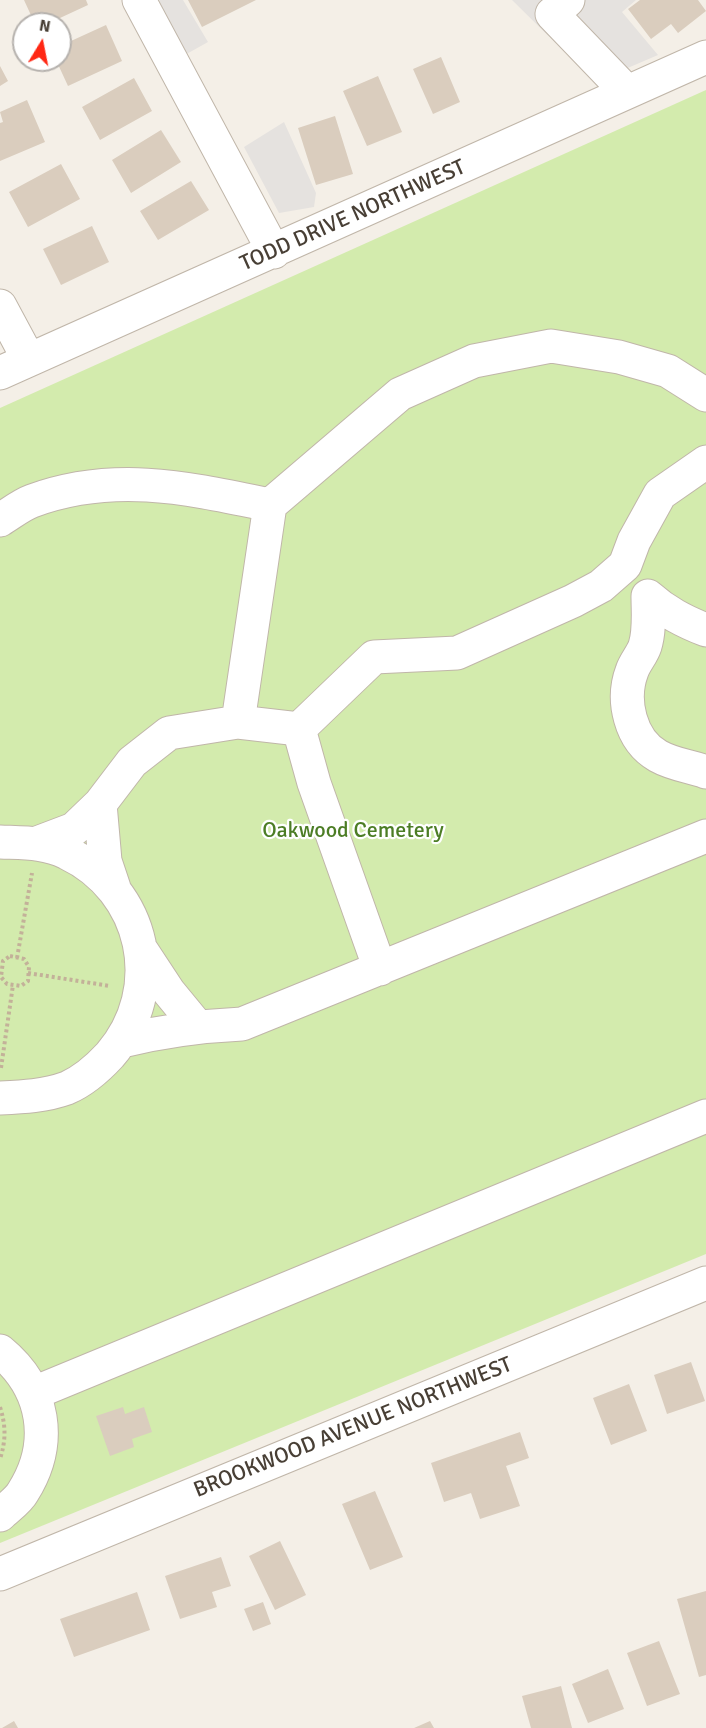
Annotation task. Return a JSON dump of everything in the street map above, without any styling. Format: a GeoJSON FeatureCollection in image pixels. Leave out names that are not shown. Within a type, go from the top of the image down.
{"type":"FeatureCollection","features":[{"type":"Feature","properties":{"kind":"street"},"geometry":{"type":"LineString","coordinates":[[139,0],[274,252]]}},
{"type":"Feature","properties":{"kind":"street"},"geometry":{"type":"LineString","coordinates":[[568,0],[552,14],[627,92]]}},
{"type":"Feature","properties":{"kind":"street","name":"TODD DRIVE NORTHWEST"},"geometry":{"type":"LineString","coordinates":[[14,366],[274,252],[706,57]]}},
{"type":"Feature","properties":{"kind":"street"},"geometry":{"type":"LineString","coordinates":[[0,306],[14,366]]}},
{"type":"Feature","properties":{"kind":"street"},"geometry":{"type":"LineString","coordinates":[[238,722],[270,505],[400,394],[474,361],[551,346],[619,357],[668,371],[706,395]]}},
{"type":"Feature","properties":{"kind":"street"},"geometry":{"type":"LineString","coordinates":[[299,729],[374,657],[457,653],[601,586],[625,565],[634,541],[660,494],[706,462]]}},
{"type":"Feature","properties":{"kind":"street"},"geometry":{"type":"LineString","coordinates":[[0,520],[29,502],[78,488],[138,483],[206,492],[270,505]]}},
{"type":"Feature","properties":{"kind":"street"},"geometry":{"type":"LineString","coordinates":[[625,565],[648,596],[666,612],[706,630]]}},
{"type":"Feature","properties":{"kind":"street"},"geometry":{"type":"LineString","coordinates":[[648,596],[649,626],[644,647],[632,672],[627,694],[629,717],[639,738],[656,755],[677,765],[706,772]]}},
{"type":"Feature","properties":{"kind":"street"},"geometry":{"type":"LineString","coordinates":[[36,843],[74,829],[100,804],[132,762],[169,733],[238,722],[299,729]]}},
{"type":"Feature","properties":{"kind":"street"},"geometry":{"type":"LineString","coordinates":[[299,729],[314,783],[380,969]]}},
{"type":"Feature","properties":{"kind":"street"},"geometry":{"type":"LineString","coordinates":[[100,804],[105,861],[114,888],[132,918],[142,951],[169,992],[197,1026]]}},
{"type":"Feature","properties":{"kind":"street"},"geometry":{"type":"LineString","coordinates":[[122,1041],[197,1026],[242,1024],[706,836]]}},
{"type":"Feature","properties":{"kind":"street"},"geometry":{"type":"LineString","coordinates":[[0,842],[36,843],[66,852],[92,867],[114,888]]}},
{"type":"Feature","properties":{"kind":"street"},"geometry":{"type":"LineString","coordinates":[[0,1098],[33,1097],[68,1087],[99,1068],[122,1041],[135,1017],[142,991],[142,951]]}},
{"type":"Feature","properties":{"kind":"street"},"geometry":{"type":"LineString","coordinates":[[34,1393],[706,1116]]}},
{"type":"Feature","properties":{"kind":"street","name":"BROOKWOOD AVENUE NORTHWEST"},"geometry":{"type":"LineString","coordinates":[[0,1574],[706,1283]]}},
{"type":"Feature","properties":{"kind":"street"},"geometry":{"type":"LineString","coordinates":[[0,1352],[16,1365],[34,1393],[42,1427],[38,1462],[22,1494],[0,1515]]}},
{"type":"Feature","properties":{"kind":"path"},"geometry":{"type":"LineString","coordinates":[[17,958],[36,843]]}},
{"type":"Feature","properties":{"kind":"path"},"geometry":{"type":"LineString","coordinates":[[10,956],[17,958],[24,959],[29,966],[28,981],[21,986],[7,984],[1,977],[3,961],[10,956]]}},
{"type":"Feature","properties":{"kind":"path"},"geometry":{"type":"LineString","coordinates":[[28,974],[142,991]]}},
{"type":"Feature","properties":{"kind":"path"},"geometry":{"type":"LineString","coordinates":[[0,1078],[13,985]]}},
{"type":"Feature","properties":{"kind":"path"},"geometry":{"type":"LineString","coordinates":[[0,1407],[5,1426],[5,1442],[0,1459]]}},
{"type":"Feature","properties":{"kind":"green space","name":"Oakwood Cemetery"},"geometry":{"type":"Polygon","coordinates":[[[706,90],[706,1254],[0,1543],[0,408],[706,90]]]}},
{"type":"Feature","properties":{"kind":"shaded area"},"geometry":{"type":"Polygon","coordinates":[[[160,0],[183,0],[208,42],[183,56],[152,5],[160,0]]]}},
{"type":"Feature","properties":{"kind":"shaded area"},"geometry":{"type":"Polygon","coordinates":[[[512,0],[636,0],[622,12],[658,55],[595,82],[512,0]]]}},
{"type":"Feature","properties":{"kind":"shaded area"},"geometry":{"type":"Polygon","coordinates":[[[284,122],[316,193],[314,207],[279,213],[244,147],[284,122]]]}},
{"type":"Feature","properties":{"kind":"building"},"geometry":{"type":"Polygon","coordinates":[[[24,0],[86,0],[88,5],[72,12],[30,12],[24,0]]]}},
{"type":"Feature","properties":{"kind":"building"},"geometry":{"type":"Polygon","coordinates":[[[188,0],[256,0],[202,27],[188,0]]]}},
{"type":"Feature","properties":{"kind":"building"},"geometry":{"type":"Polygon","coordinates":[[[640,0],[698,0],[706,11],[678,33],[671,24],[651,39],[628,9],[640,0]]]}},
{"type":"Feature","properties":{"kind":"building"},"geometry":{"type":"Polygon","coordinates":[[[106,25],[122,61],[68,86],[62,72],[72,72],[72,41],[106,25]]]}},
{"type":"Feature","properties":{"kind":"building"},"geometry":{"type":"Polygon","coordinates":[[[441,57],[460,102],[433,114],[413,69],[441,57]]]}},
{"type":"Feature","properties":{"kind":"building"},"geometry":{"type":"Polygon","coordinates":[[[0,66],[8,81],[0,86],[0,66]]]}},
{"type":"Feature","properties":{"kind":"building"},"geometry":{"type":"Polygon","coordinates":[[[378,76],[402,132],[367,146],[343,91],[378,76]]]}},
{"type":"Feature","properties":{"kind":"building"},"geometry":{"type":"Polygon","coordinates":[[[134,78],[152,111],[100,140],[82,107],[134,78]]]}},
{"type":"Feature","properties":{"kind":"building"},"geometry":{"type":"Polygon","coordinates":[[[27,100],[45,142],[0,161],[0,123],[3,122],[0,112],[27,100]]]}},
{"type":"Feature","properties":{"kind":"building"},"geometry":{"type":"Polygon","coordinates":[[[335,116],[353,174],[316,185],[298,128],[335,116]]]}},
{"type":"Feature","properties":{"kind":"building"},"geometry":{"type":"Polygon","coordinates":[[[161,130],[181,162],[131,193],[112,160],[161,130]]]}},
{"type":"Feature","properties":{"kind":"building"},"geometry":{"type":"Polygon","coordinates":[[[61,164],[80,199],[28,227],[9,192],[61,164]]]}},
{"type":"Feature","properties":{"kind":"building"},"geometry":{"type":"Polygon","coordinates":[[[191,181],[209,210],[158,240],[140,211],[191,181]]]}},
{"type":"Feature","properties":{"kind":"building"},"geometry":{"type":"Polygon","coordinates":[[[92,226],[109,262],[61,285],[43,249],[92,226]]]}},
{"type":"Feature","properties":{"kind":"building"},"geometry":{"type":"Polygon","coordinates":[[[691,1362],[705,1401],[667,1414],[654,1375],[691,1362]]]}},
{"type":"Feature","properties":{"kind":"building"},"geometry":{"type":"Polygon","coordinates":[[[629,1384],[647,1431],[611,1445],[593,1398],[629,1384]]]}},
{"type":"Feature","properties":{"kind":"building"},"geometry":{"type":"Polygon","coordinates":[[[123,1407],[125,1414],[144,1407],[152,1432],[132,1439],[134,1447],[110,1456],[96,1416],[123,1407]]]}},
{"type":"Feature","properties":{"kind":"building"},"geometry":{"type":"Polygon","coordinates":[[[520,1432],[529,1458],[506,1466],[520,1506],[480,1519],[471,1493],[444,1502],[431,1463],[520,1432]]]}},
{"type":"Feature","properties":{"kind":"building"},"geometry":{"type":"Polygon","coordinates":[[[375,1491],[403,1557],[370,1570],[342,1504],[375,1491]]]}},
{"type":"Feature","properties":{"kind":"building"},"geometry":{"type":"Polygon","coordinates":[[[280,1541],[306,1595],[275,1610],[249,1556],[280,1541]]]}},
{"type":"Feature","properties":{"kind":"building"},"geometry":{"type":"Polygon","coordinates":[[[221,1557],[231,1586],[212,1592],[217,1607],[180,1619],[165,1576],[221,1557]]]}},
{"type":"Feature","properties":{"kind":"building"},"geometry":{"type":"Polygon","coordinates":[[[706,1591],[706,1675],[699,1677],[677,1599],[706,1591]]]}},
{"type":"Feature","properties":{"kind":"building"},"geometry":{"type":"Polygon","coordinates":[[[137,1592],[150,1630],[74,1657],[60,1619],[137,1592]]]}},
{"type":"Feature","properties":{"kind":"building"},"geometry":{"type":"Polygon","coordinates":[[[263,1602],[271,1624],[253,1631],[244,1609],[263,1602]]]}},
{"type":"Feature","properties":{"kind":"building"},"geometry":{"type":"Polygon","coordinates":[[[659,1641],[680,1694],[647,1706],[627,1653],[659,1641]]]}},
{"type":"Feature","properties":{"kind":"building"},"geometry":{"type":"Polygon","coordinates":[[[608,1669],[624,1709],[588,1723],[572,1684],[608,1669]]]}},
{"type":"Feature","properties":{"kind":"building"},"geometry":{"type":"Polygon","coordinates":[[[561,1686],[572,1728],[531,1728],[522,1696],[561,1686]]]}},
{"type":"Feature","properties":{"kind":"building"},"geometry":{"type":"Polygon","coordinates":[[[14,1721],[18,1728],[2,1728],[14,1721]]]}},
{"type":"Feature","properties":{"kind":"building"},"geometry":{"type":"Polygon","coordinates":[[[430,1721],[434,1728],[414,1728],[430,1721]]]}}]}
